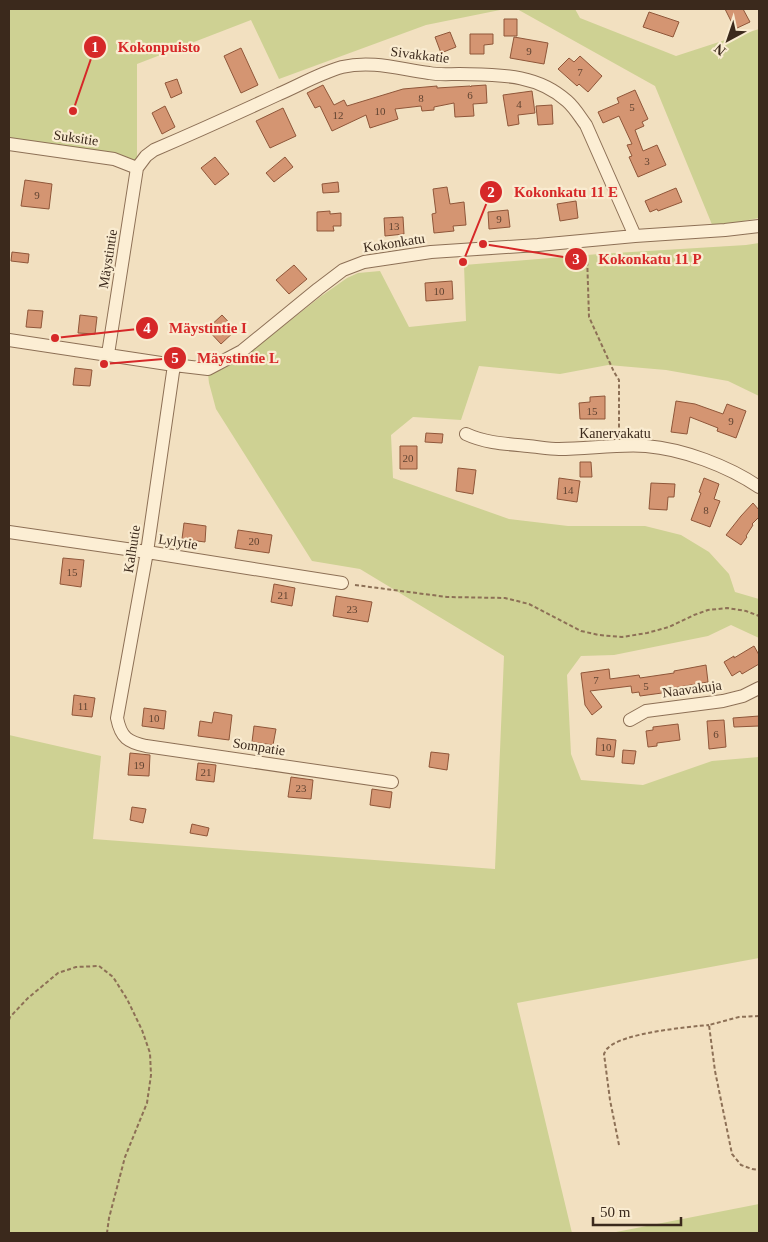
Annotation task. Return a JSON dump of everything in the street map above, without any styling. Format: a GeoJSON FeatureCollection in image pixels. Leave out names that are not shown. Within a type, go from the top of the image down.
{"type":"FeatureCollection","features":[{"type":"Feature","properties":{"kind":"street","name":"Sivakkatie"},"geometry":{"type":"LineString","coordinates":[[137,168],[146,156],[154,150],[321,74],[342,67],[358,64],[378,64],[430,74],[510,76],[537,82],[552,90],[567,101],[578,113],[586,125],[635,236]]}},
{"type":"Feature","properties":{"kind":"street","name":"Suksitie"},"geometry":{"type":"LineString","coordinates":[[9,144],[114,159],[137,168]]}},
{"type":"Feature","properties":{"kind":"street","name":"Mäystintie"},"geometry":{"type":"LineString","coordinates":[[108,354],[137,168]]}},
{"type":"Feature","properties":{"kind":"street","name":"Kokonkatu"},"geometry":{"type":"LineString","coordinates":[[9,340],[208,369],[242,352],[342,270],[364,262],[431,252],[759,226]]}},
{"type":"Feature","properties":{"kind":"street","name":"Kalhutie"},"geometry":{"type":"LineString","coordinates":[[124,735],[119,728],[117,718],[147,552],[174,365]]}},
{"type":"Feature","properties":{"kind":"street","name":"Kanervakatu"},"geometry":{"type":"LineString","coordinates":[[466,434],[478,440],[556,449],[618,445],[648,446],[688,455],[728,470],[759,487]]}},
{"type":"Feature","properties":{"kind":"street","name":"Lylytie"},"geometry":{"type":"LineString","coordinates":[[9,532],[342,583]]}},
{"type":"Feature","properties":{"kind":"street","name":"Naavakuja"},"geometry":{"type":"LineString","coordinates":[[630,720],[646,710],[723,700],[743,696],[759,688]]}},
{"type":"Feature","properties":{"kind":"street","name":"Sompatie"},"geometry":{"type":"LineString","coordinates":[[124,735],[132,742],[146,746],[392,782]]}},
{"type":"Feature","properties":{"kind":"path"},"geometry":{"type":"LineString","coordinates":[[587,255],[589,317],[619,380],[618,445]]}},
{"type":"Feature","properties":{"kind":"path"},"geometry":{"type":"LineString","coordinates":[[342,583],[447,597],[505,598],[529,604],[581,631],[622,638],[668,627],[708,610],[727,608],[746,611],[759,616]]}},
{"type":"Feature","properties":{"kind":"path"},"geometry":{"type":"LineString","coordinates":[[9,1018],[28,998],[58,973],[76,967],[99,966],[113,977],[127,999],[142,1030],[150,1053],[151,1075],[147,1103],[125,1157],[109,1218],[107,1233]]}},
{"type":"Feature","properties":{"kind":"path"},"geometry":{"type":"LineString","coordinates":[[619,1145],[610,1100],[604,1054],[608,1047],[622,1039],[679,1027],[709,1025],[740,1017],[759,1016]]}},
{"type":"Feature","properties":{"kind":"path"},"geometry":{"type":"LineString","coordinates":[[709,1025],[715,1071],[732,1154],[740,1165],[759,1170]]}},
{"type":"Feature","properties":{"kind":"green space"},"geometry":{"type":"Polygon","coordinates":[[[9,9],[505,9],[426,25],[279,79],[251,20],[137,64],[137,168],[9,144],[9,9]]]}},
{"type":"Feature","properties":{"kind":"green space"},"geometry":{"type":"Polygon","coordinates":[[[517,9],[575,9],[580,18],[676,56],[759,29],[759,218],[713,227],[655,86],[517,9]]]}},
{"type":"Feature","properties":{"kind":"green space"},"geometry":{"type":"Polygon","coordinates":[[[759,243],[759,396],[728,381],[666,370],[608,365],[560,374],[479,366],[461,420],[413,417],[391,435],[393,478],[509,519],[568,526],[645,526],[681,535],[709,552],[729,574],[735,592],[759,599],[759,638],[731,625],[708,636],[614,655],[581,656],[567,675],[571,754],[581,780],[643,785],[712,761],[759,757],[759,958],[517,1003],[572,1233],[9,1233],[9,735],[101,756],[93,839],[495,869],[504,656],[360,569],[312,561],[216,409],[208,374],[243,358],[320,297],[347,278],[358,273],[380,271],[409,327],[466,321],[464,265],[759,243]]]}},
{"type":"Feature","properties":{"kind":"green space"},"geometry":{"type":"Polygon","coordinates":[[[759,1204],[759,1233],[611,1233],[759,1204]]]}},
{"type":"Feature","properties":{"kind":"building"},"geometry":{"type":"Polygon","coordinates":[[[725,9],[743,9],[750,22],[735,29],[725,9]]]}},
{"type":"Feature","properties":{"kind":"building"},"geometry":{"type":"Polygon","coordinates":[[[649,12],[679,22],[673,37],[643,27],[649,12]]]}},
{"type":"Feature","properties":{"kind":"building"},"geometry":{"type":"Polygon","coordinates":[[[504,19],[517,19],[517,36],[504,36],[504,19]]]}},
{"type":"Feature","properties":{"kind":"building"},"geometry":{"type":"Polygon","coordinates":[[[450,32],[456,47],[441,53],[435,37],[450,32]]]}},
{"type":"Feature","properties":{"kind":"building"},"geometry":{"type":"Polygon","coordinates":[[[470,34],[493,34],[493,44],[484,45],[484,54],[470,54],[470,34]]]}},
{"type":"Feature","properties":{"kind":"building"},"geometry":{"type":"Polygon","coordinates":[[[514,37],[548,43],[544,64],[510,58],[514,37]]]}},
{"type":"Feature","properties":{"kind":"building"},"geometry":{"type":"Polygon","coordinates":[[[241,48],[258,85],[241,93],[224,56],[241,48]]]}},
{"type":"Feature","properties":{"kind":"building"},"geometry":{"type":"Polygon","coordinates":[[[580,56],[602,76],[588,92],[579,84],[577,86],[558,69],[569,58],[574,62],[580,56]]]}},
{"type":"Feature","properties":{"kind":"building"},"geometry":{"type":"Polygon","coordinates":[[[177,79],[182,93],[171,98],[165,83],[177,79]]]}},
{"type":"Feature","properties":{"kind":"building"},"geometry":{"type":"Polygon","coordinates":[[[323,85],[334,105],[344,100],[347,106],[403,89],[486,85],[487,103],[473,104],[474,116],[455,117],[454,103],[434,107],[434,110],[422,111],[421,106],[395,109],[398,119],[370,128],[366,115],[332,131],[320,106],[315,108],[307,93],[323,85]]]}},
{"type":"Feature","properties":{"kind":"building"},"geometry":{"type":"Polygon","coordinates":[[[635,90],[648,119],[642,122],[644,126],[635,130],[643,151],[657,145],[666,165],[638,177],[629,157],[632,156],[627,145],[632,144],[619,116],[603,123],[598,112],[619,103],[617,98],[635,90]]]}},
{"type":"Feature","properties":{"kind":"building"},"geometry":{"type":"Polygon","coordinates":[[[532,91],[535,113],[518,115],[519,124],[508,126],[503,95],[532,91]]]}},
{"type":"Feature","properties":{"kind":"building"},"geometry":{"type":"Polygon","coordinates":[[[552,105],[553,124],[538,125],[536,106],[552,105]]]}},
{"type":"Feature","properties":{"kind":"building"},"geometry":{"type":"Polygon","coordinates":[[[165,106],[175,127],[162,134],[152,113],[165,106]]]}},
{"type":"Feature","properties":{"kind":"building"},"geometry":{"type":"Polygon","coordinates":[[[283,108],[296,136],[270,148],[256,121],[283,108]]]}},
{"type":"Feature","properties":{"kind":"building"},"geometry":{"type":"Polygon","coordinates":[[[215,157],[229,174],[215,185],[201,168],[215,157]]]}},
{"type":"Feature","properties":{"kind":"building"},"geometry":{"type":"Polygon","coordinates":[[[285,157],[293,167],[274,182],[266,173],[285,157]]]}},
{"type":"Feature","properties":{"kind":"building"},"geometry":{"type":"Polygon","coordinates":[[[25,180],[52,184],[49,209],[21,206],[25,180]]]}},
{"type":"Feature","properties":{"kind":"building"},"geometry":{"type":"Polygon","coordinates":[[[338,182],[339,192],[323,193],[322,184],[338,182]]]}},
{"type":"Feature","properties":{"kind":"building"},"geometry":{"type":"Polygon","coordinates":[[[447,187],[450,204],[464,202],[466,225],[453,226],[454,231],[434,233],[432,214],[436,213],[433,189],[447,187]]]}},
{"type":"Feature","properties":{"kind":"building"},"geometry":{"type":"Polygon","coordinates":[[[676,188],[682,202],[650,212],[645,201],[676,188]]]}},
{"type":"Feature","properties":{"kind":"building"},"geometry":{"type":"Polygon","coordinates":[[[576,201],[578,218],[560,221],[557,204],[576,201]]]}},
{"type":"Feature","properties":{"kind":"building"},"geometry":{"type":"Polygon","coordinates":[[[508,210],[510,227],[489,229],[488,212],[508,210]]]}},
{"type":"Feature","properties":{"kind":"building"},"geometry":{"type":"Polygon","coordinates":[[[330,211],[330,214],[341,213],[341,226],[333,226],[334,231],[317,231],[317,212],[330,211]]]}},
{"type":"Feature","properties":{"kind":"building"},"geometry":{"type":"Polygon","coordinates":[[[403,217],[404,234],[385,236],[384,218],[403,217]]]}},
{"type":"Feature","properties":{"kind":"building"},"geometry":{"type":"Polygon","coordinates":[[[12,252],[29,254],[28,263],[11,261],[12,252]]]}},
{"type":"Feature","properties":{"kind":"building"},"geometry":{"type":"Polygon","coordinates":[[[294,265],[307,279],[289,294],[276,280],[294,265]]]}},
{"type":"Feature","properties":{"kind":"building"},"geometry":{"type":"Polygon","coordinates":[[[452,281],[453,299],[426,301],[425,283],[452,281]]]}},
{"type":"Feature","properties":{"kind":"building"},"geometry":{"type":"Polygon","coordinates":[[[28,310],[43,311],[41,328],[26,327],[28,310]]]}},
{"type":"Feature","properties":{"kind":"building"},"geometry":{"type":"Polygon","coordinates":[[[80,315],[97,317],[95,334],[78,333],[80,315]]]}},
{"type":"Feature","properties":{"kind":"building"},"geometry":{"type":"Polygon","coordinates":[[[222,315],[236,330],[221,344],[207,329],[222,315]]]}},
{"type":"Feature","properties":{"kind":"building"},"geometry":{"type":"Polygon","coordinates":[[[75,368],[92,370],[90,386],[73,385],[75,368]]]}},
{"type":"Feature","properties":{"kind":"building"},"geometry":{"type":"Polygon","coordinates":[[[605,396],[605,419],[580,419],[579,403],[590,402],[590,397],[605,396]]]}},
{"type":"Feature","properties":{"kind":"building"},"geometry":{"type":"Polygon","coordinates":[[[676,401],[695,404],[723,414],[727,404],[746,411],[736,438],[717,431],[718,428],[690,417],[687,434],[671,432],[676,401]]]}},
{"type":"Feature","properties":{"kind":"building"},"geometry":{"type":"Polygon","coordinates":[[[426,433],[443,434],[442,443],[425,442],[426,433]]]}},
{"type":"Feature","properties":{"kind":"building"},"geometry":{"type":"Polygon","coordinates":[[[400,446],[417,446],[417,469],[400,469],[400,446]]]}},
{"type":"Feature","properties":{"kind":"building"},"geometry":{"type":"Polygon","coordinates":[[[580,462],[591,462],[592,477],[580,477],[580,462]]]}},
{"type":"Feature","properties":{"kind":"building"},"geometry":{"type":"Polygon","coordinates":[[[458,468],[476,470],[473,494],[456,491],[458,468]]]}},
{"type":"Feature","properties":{"kind":"building"},"geometry":{"type":"Polygon","coordinates":[[[559,478],[580,481],[577,502],[557,499],[559,478]]]}},
{"type":"Feature","properties":{"kind":"building"},"geometry":{"type":"Polygon","coordinates":[[[704,478],[719,484],[714,499],[720,501],[710,527],[691,520],[701,493],[699,492],[704,478]]]}},
{"type":"Feature","properties":{"kind":"building"},"geometry":{"type":"Polygon","coordinates":[[[651,483],[675,484],[674,497],[668,497],[667,510],[649,509],[651,483]]]}},
{"type":"Feature","properties":{"kind":"building"},"geometry":{"type":"Polygon","coordinates":[[[753,503],[759,510],[759,517],[752,524],[747,537],[741,545],[726,535],[753,503]]]}},
{"type":"Feature","properties":{"kind":"building"},"geometry":{"type":"Polygon","coordinates":[[[184,523],[206,526],[205,542],[182,539],[184,523]]]}},
{"type":"Feature","properties":{"kind":"building"},"geometry":{"type":"Polygon","coordinates":[[[238,530],[272,535],[269,553],[235,548],[238,530]]]}},
{"type":"Feature","properties":{"kind":"building"},"geometry":{"type":"Polygon","coordinates":[[[63,558],[84,560],[81,587],[60,584],[63,558]]]}},
{"type":"Feature","properties":{"kind":"building"},"geometry":{"type":"Polygon","coordinates":[[[274,584],[295,588],[292,606],[271,602],[274,584]]]}},
{"type":"Feature","properties":{"kind":"building"},"geometry":{"type":"Polygon","coordinates":[[[336,596],[372,602],[368,622],[333,616],[336,596]]]}},
{"type":"Feature","properties":{"kind":"building"},"geometry":{"type":"Polygon","coordinates":[[[754,646],[759,655],[759,664],[742,674],[740,671],[732,676],[724,662],[754,646]]]}},
{"type":"Feature","properties":{"kind":"building"},"geometry":{"type":"Polygon","coordinates":[[[706,665],[708,682],[640,696],[639,692],[632,693],[631,686],[590,691],[602,707],[592,715],[585,705],[581,673],[609,669],[610,679],[639,675],[640,678],[674,673],[674,671],[706,665]]]}},
{"type":"Feature","properties":{"kind":"building"},"geometry":{"type":"Polygon","coordinates":[[[74,695],[95,698],[92,717],[72,715],[74,695]]]}},
{"type":"Feature","properties":{"kind":"building"},"geometry":{"type":"Polygon","coordinates":[[[144,708],[166,711],[164,729],[142,726],[144,708]]]}},
{"type":"Feature","properties":{"kind":"building"},"geometry":{"type":"Polygon","coordinates":[[[214,712],[232,715],[229,740],[198,736],[200,721],[212,723],[214,712]]]}},
{"type":"Feature","properties":{"kind":"building"},"geometry":{"type":"Polygon","coordinates":[[[759,716],[759,726],[734,727],[733,718],[759,716]]]}},
{"type":"Feature","properties":{"kind":"building"},"geometry":{"type":"Polygon","coordinates":[[[724,720],[726,747],[709,749],[707,721],[724,720]]]}},
{"type":"Feature","properties":{"kind":"building"},"geometry":{"type":"Polygon","coordinates":[[[678,724],[680,740],[657,743],[657,746],[648,747],[646,731],[653,730],[653,727],[678,724]]]}},
{"type":"Feature","properties":{"kind":"building"},"geometry":{"type":"Polygon","coordinates":[[[254,726],[276,729],[273,745],[252,742],[254,726]]]}},
{"type":"Feature","properties":{"kind":"building"},"geometry":{"type":"Polygon","coordinates":[[[597,738],[616,740],[614,757],[596,755],[597,738]]]}},
{"type":"Feature","properties":{"kind":"building"},"geometry":{"type":"Polygon","coordinates":[[[623,750],[636,751],[634,764],[622,763],[623,750]]]}},
{"type":"Feature","properties":{"kind":"building"},"geometry":{"type":"Polygon","coordinates":[[[431,752],[449,754],[447,770],[429,767],[431,752]]]}},
{"type":"Feature","properties":{"kind":"building"},"geometry":{"type":"Polygon","coordinates":[[[130,753],[150,755],[149,776],[128,775],[130,753]]]}},
{"type":"Feature","properties":{"kind":"building"},"geometry":{"type":"Polygon","coordinates":[[[198,763],[216,765],[214,782],[196,780],[198,763]]]}},
{"type":"Feature","properties":{"kind":"building"},"geometry":{"type":"Polygon","coordinates":[[[291,777],[313,780],[311,799],[288,797],[291,777]]]}},
{"type":"Feature","properties":{"kind":"building"},"geometry":{"type":"Polygon","coordinates":[[[372,789],[392,792],[390,808],[370,805],[372,789]]]}},
{"type":"Feature","properties":{"kind":"building"},"geometry":{"type":"Polygon","coordinates":[[[132,807],[146,809],[143,823],[130,820],[132,807]]]}},
{"type":"Feature","properties":{"kind":"building"},"geometry":{"type":"Polygon","coordinates":[[[192,824],[209,828],[207,836],[190,833],[192,824]]]}},
{"type":"Feature","properties":{"kind":"place","name":"Kokonpuisto"},"geometry":{"type":"Point","coordinates":[73,111]}},
{"type":"Feature","properties":{"kind":"place","name":"Kokonkatu 11 P"},"geometry":{"type":"Point","coordinates":[483,244]}},
{"type":"Feature","properties":{"kind":"place","name":"Kokonkatu 11 E"},"geometry":{"type":"Point","coordinates":[463,262]}},
{"type":"Feature","properties":{"kind":"place","name":"Mäystintie I"},"geometry":{"type":"Point","coordinates":[55,338]}},
{"type":"Feature","properties":{"kind":"place","name":"Mäystintie L"},"geometry":{"type":"Point","coordinates":[104,364]}}]}
